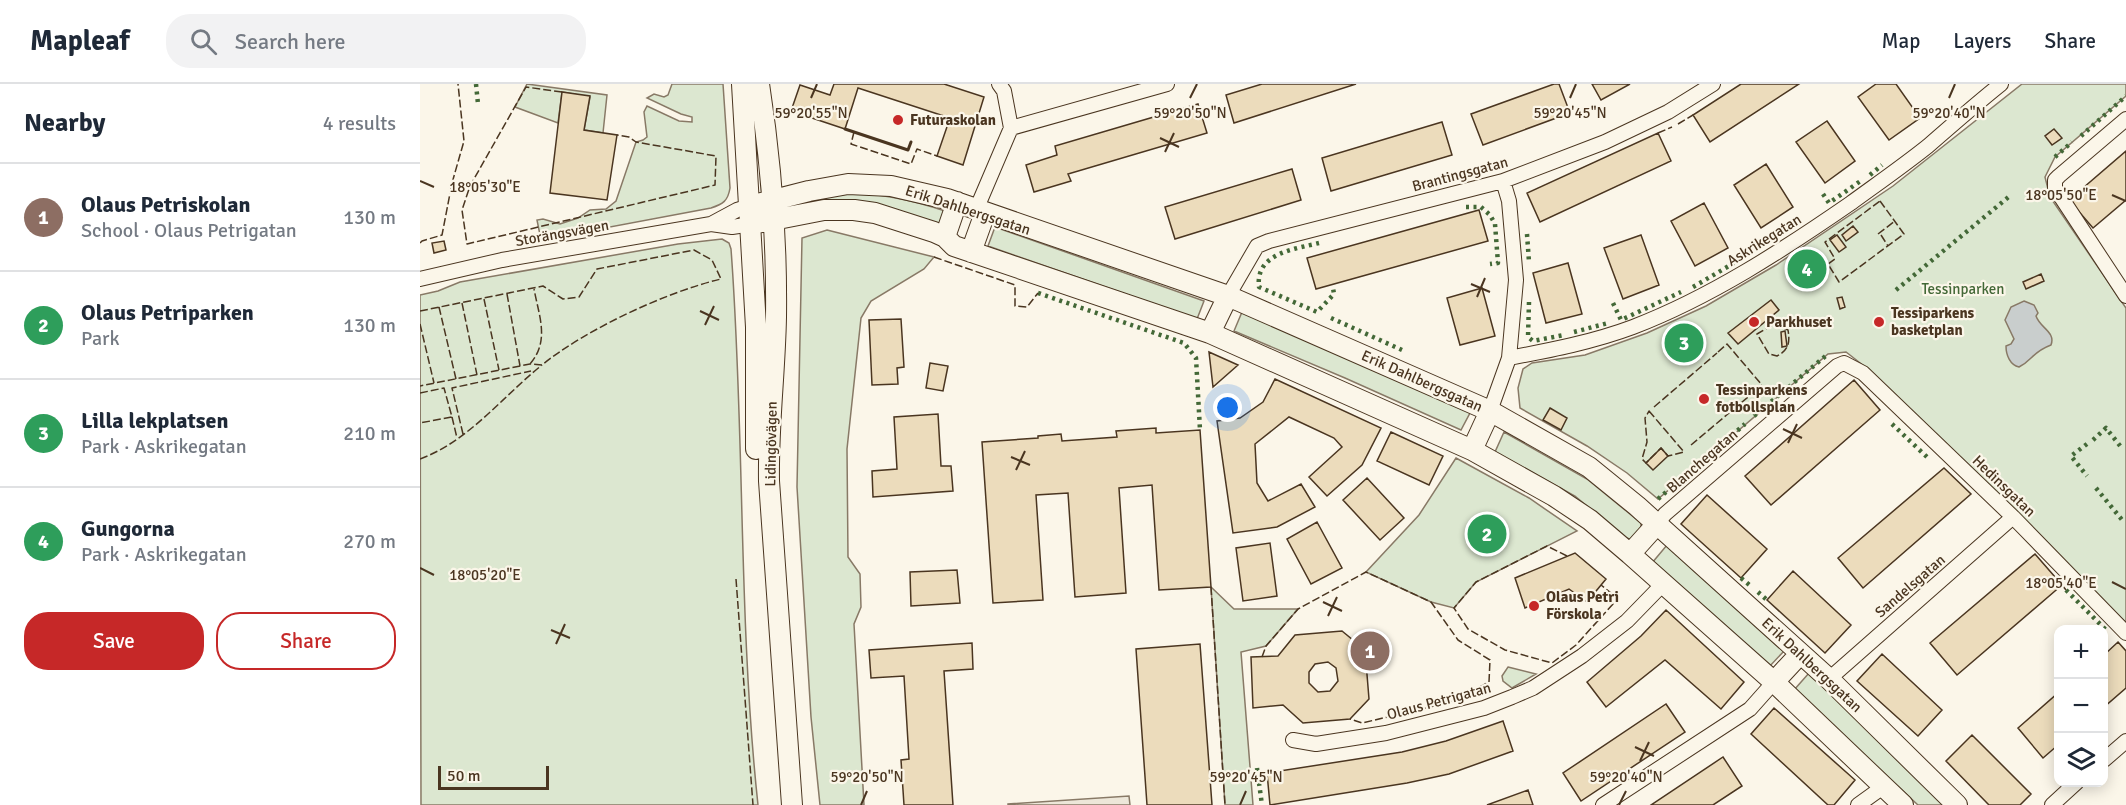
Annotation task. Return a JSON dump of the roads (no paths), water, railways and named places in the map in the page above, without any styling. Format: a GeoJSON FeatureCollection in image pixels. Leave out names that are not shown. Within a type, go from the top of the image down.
{"type":"FeatureCollection","features":[{"type":"Feature","properties":{"kind":"street","name":"Lidingövägen"},"geometry":{"type":"LineString","coordinates":[[742,84],[756,327],[758,476],[781,805]]}},
{"type":"Feature","properties":{"kind":"street","name":"Lidingövägen"},"geometry":{"type":"LineString","coordinates":[[759,84],[769,154],[773,210],[776,316],[769,482],[792,805]]}},
{"type":"Feature","properties":{"kind":"street"},"geometry":{"type":"LineString","coordinates":[[971,252],[981,212],[1011,128],[1004,91],[999,84]]}},
{"type":"Feature","properties":{"kind":"street"},"geometry":{"type":"LineString","coordinates":[[1011,128],[1167,84]]}},
{"type":"Feature","properties":{"kind":"street","name":"Brantingsgatan"},"geometry":{"type":"LineString","coordinates":[[1228,296],[1257,246],[1269,241],[1503,182],[1605,142],[1668,112],[1713,84]]}},
{"type":"Feature","properties":{"kind":"street","name":"Askrikegatan"},"geometry":{"type":"LineString","coordinates":[[1509,358],[1592,340],[1632,327],[1727,282],[1781,249],[1873,186],[1928,146],[2001,84]]}},
{"type":"Feature","properties":{"kind":"street"},"geometry":{"type":"LineString","coordinates":[[2126,119],[2055,180],[2058,195],[2126,296]]}},
{"type":"Feature","properties":{"kind":"street"},"geometry":{"type":"LineString","coordinates":[[1472,450],[1491,411],[1509,358],[1516,280],[1509,201],[1503,182]]}},
{"type":"Feature","properties":{"kind":"street","name":"Erik Dahlbergsgatan"},"geometry":{"type":"LineString","coordinates":[[773,210],[830,187],[870,184],[915,190],[957,202],[1228,296],[1491,411],[1590,467],[1657,524],[1829,679],[1957,805]]}},
{"type":"Feature","properties":{"kind":"street"},"geometry":{"type":"LineString","coordinates":[[945,237],[957,202]]}},
{"type":"Feature","properties":{"kind":"street","name":"Storängsvägen"},"geometry":{"type":"LineString","coordinates":[[420,279],[502,260],[711,224],[737,210],[751,215]]}},
{"type":"Feature","properties":{"kind":"street"},"geometry":{"type":"LineString","coordinates":[[751,215],[773,210]]}},
{"type":"Feature","properties":{"kind":"street","name":"Erik Dahlbergsgatan"},"geometry":{"type":"LineString","coordinates":[[773,210],[854,210],[895,219],[945,237],[954,246],[1210,333],[1472,450],[1554,496],[1590,520],[1774,682],[1903,805]]}},
{"type":"Feature","properties":{"kind":"street"},"geometry":{"type":"LineString","coordinates":[[1210,333],[1228,296]]}},
{"type":"Feature","properties":{"kind":"street","name":"Blanchegatan"},"geometry":{"type":"LineString","coordinates":[[1657,524],[1665,514],[1837,366],[1844,363],[1855,368]]}},
{"type":"Feature","properties":{"kind":"street","name":"Hedinsgatan"},"geometry":{"type":"LineString","coordinates":[[1855,368],[2013,517],[2126,633]]}},
{"type":"Feature","properties":{"kind":"street","name":"Sandelsgatan"},"geometry":{"type":"LineString","coordinates":[[1829,679],[2013,517]]}},
{"type":"Feature","properties":{"kind":"street"},"geometry":{"type":"LineString","coordinates":[[1630,554],[1657,524]]}},
{"type":"Feature","properties":{"kind":"street","name":"Olaus Petrigatan"},"geometry":{"type":"LineString","coordinates":[[1293,740],[1316,744],[1386,733],[1484,708],[1512,697],[1533,688],[1582,656],[1627,621],[1663,584]]}},
{"type":"Feature","properties":{"kind":"street"},"geometry":{"type":"LineString","coordinates":[[1603,805],[1750,709],[1800,654]]}},
{"type":"Feature","properties":{"kind":"street"},"geometry":{"type":"LineString","coordinates":[[2108,756],[2126,741]]}},
{"type":"Feature","properties":{"kind":"street"},"geometry":{"type":"LineString","coordinates":[[1858,805],[1883,787]]}},
{"type":"Feature","properties":{"kind":"street"},"geometry":{"type":"LineString","coordinates":[[2052,805],[2072,787]]}},
{"type":"Feature","properties":{"kind":"place","name":"Futuraskolan"},"geometry":{"type":"Point","coordinates":[898,120]}},
{"type":"Feature","properties":{"kind":"place","name":"Gungorna"},"geometry":{"type":"Point","coordinates":[1807,269]}},
{"type":"Feature","properties":{"kind":"place","name":"Parkhuset"},"geometry":{"type":"Point","coordinates":[1754,322]}},
{"type":"Feature","properties":{"kind":"place","name":"Tessiparkens basketplan"},"geometry":{"type":"Point","coordinates":[1879,322]}},
{"type":"Feature","properties":{"kind":"place","name":"Lilla lekplatsen"},"geometry":{"type":"Point","coordinates":[1684,343]}},
{"type":"Feature","properties":{"kind":"place","name":"Tessinparkens fotbollsplan"},"geometry":{"type":"Point","coordinates":[1704,399]}},
{"type":"Feature","properties":{"kind":"place","name":"Olaus Petriparken"},"geometry":{"type":"Point","coordinates":[1487,534]}},
{"type":"Feature","properties":{"kind":"place","name":"Olaus Petri Förskola"},"geometry":{"type":"Point","coordinates":[1534,606]}},
{"type":"Feature","properties":{"kind":"place","name":"Olaus Petriskolan"},"geometry":{"type":"Point","coordinates":[1370,651]}},
{"type":"Feature","properties":{"kind":"park label","name":"Tessinparken"},"geometry":{"type":"Point","coordinates":[1963,289]}}]}
